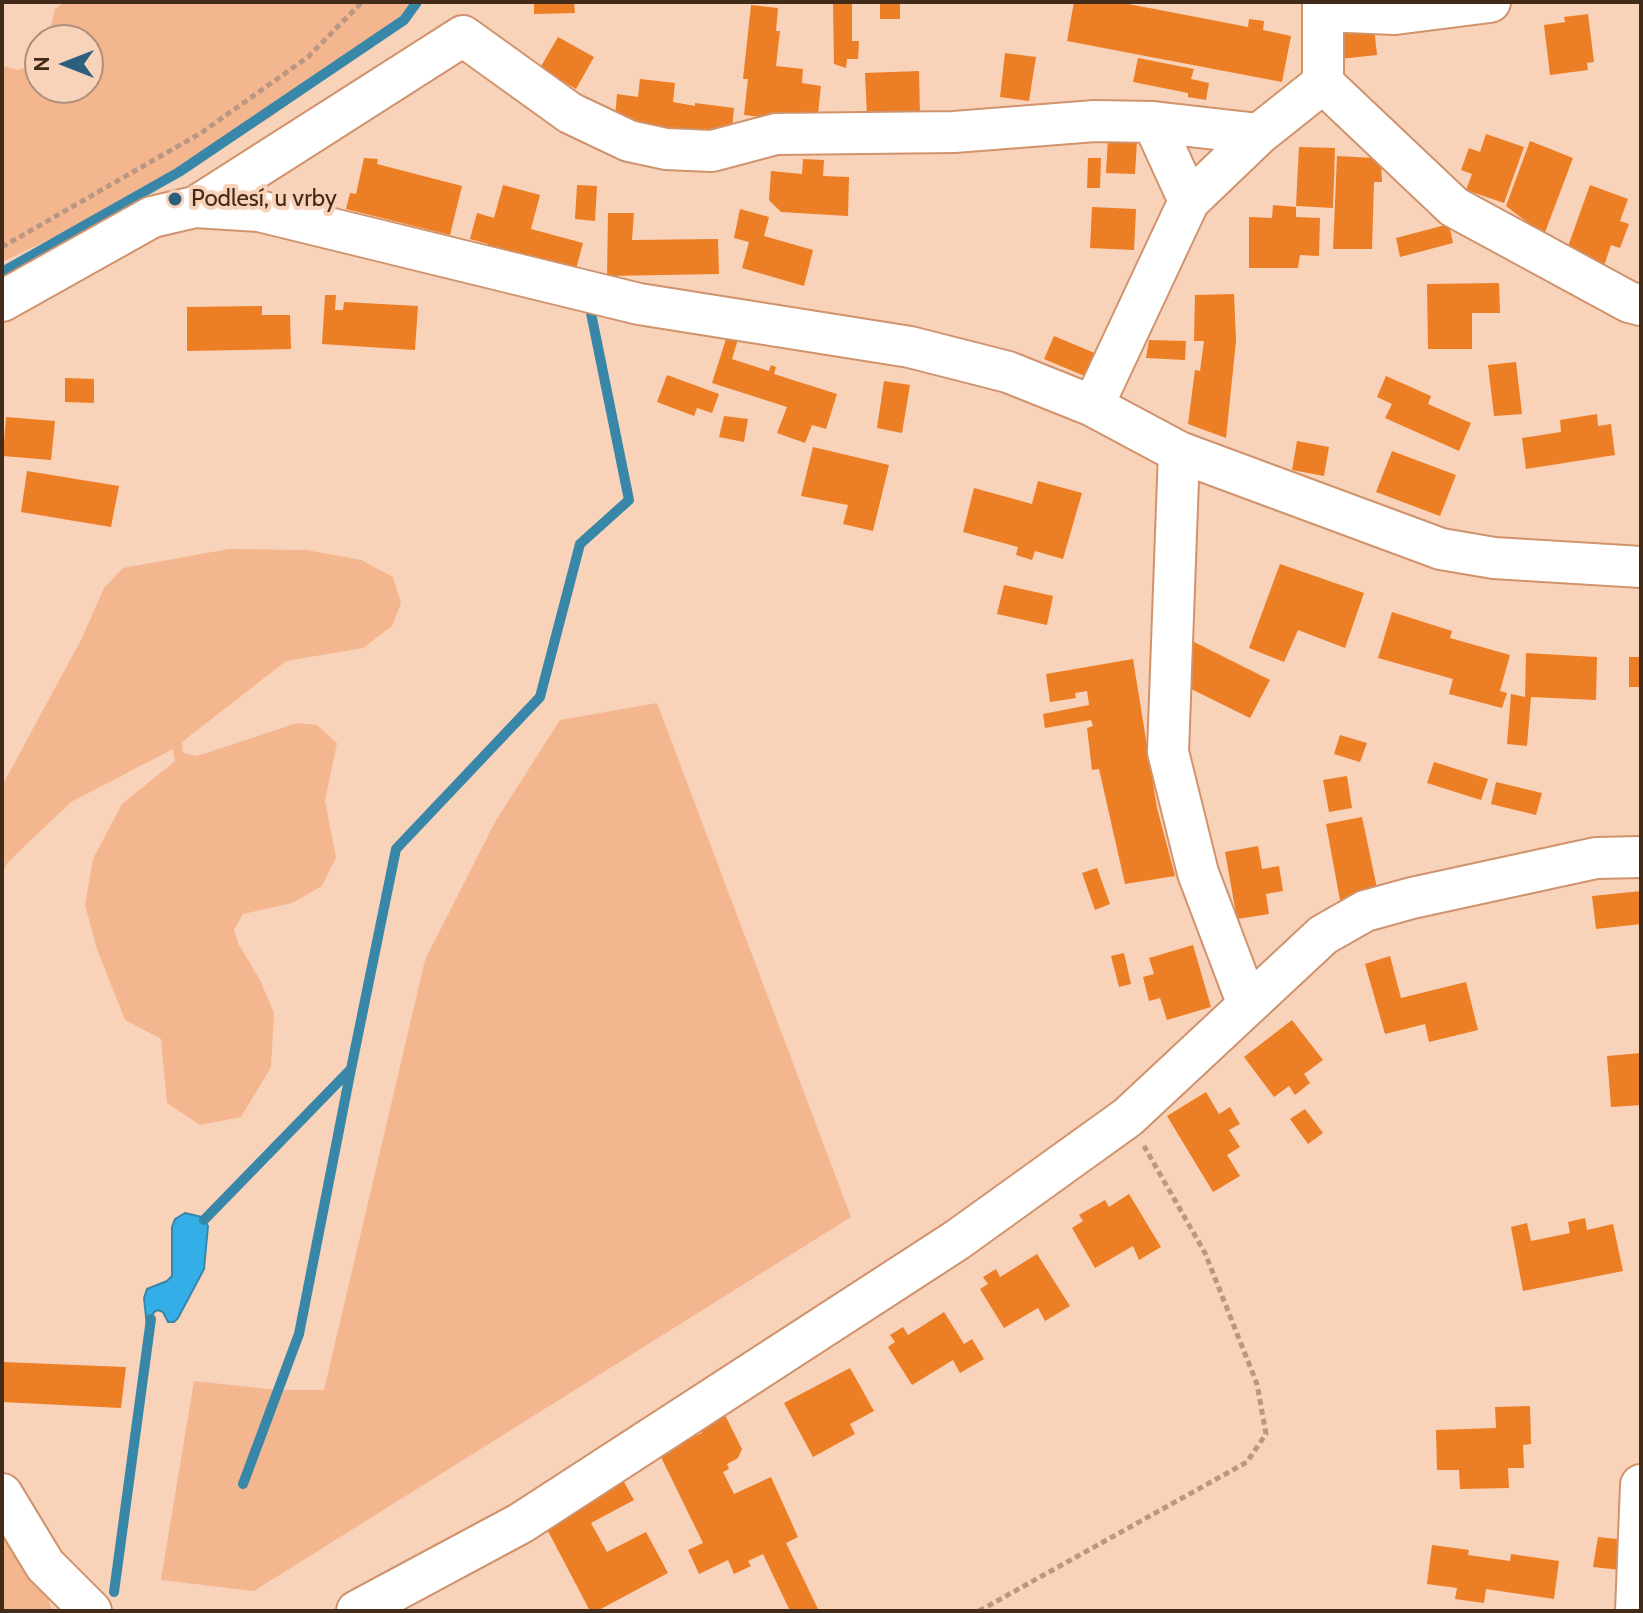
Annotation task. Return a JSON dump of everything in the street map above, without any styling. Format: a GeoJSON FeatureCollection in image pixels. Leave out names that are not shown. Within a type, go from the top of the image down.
{"type":"FeatureCollection","features":[{"type":"Feature","properties":{"kind":"street"},"geometry":{"type":"LineString","coordinates":[[1490,2],[1395,14],[1323,6],[1323,83],[1454,207],[1629,302],[1641,305]]}},
{"type":"Feature","properties":{"kind":"street"},"geometry":{"type":"LineString","coordinates":[[195,207],[464,19],[570,113],[629,141],[666,149],[712,151],[776,134],[954,132],[1095,121],[1153,122],[1259,134]]}},
{"type":"Feature","properties":{"kind":"street"},"geometry":{"type":"LineString","coordinates":[[1093,406],[1189,201],[1259,134],[1323,83]]}},
{"type":"Feature","properties":{"kind":"street"},"geometry":{"type":"LineString","coordinates":[[1153,122],[1189,201]]}},
{"type":"Feature","properties":{"kind":"street"},"geometry":{"type":"LineString","coordinates":[[2,301],[152,217],[195,207],[259,211],[639,304],[910,347],[1008,372],[1093,406],[1179,452],[1441,549],[1494,558],[1641,567]]}},
{"type":"Feature","properties":{"kind":"street"},"geometry":{"type":"LineString","coordinates":[[1179,452],[1168,752],[1198,873],[1248,1005]]}},
{"type":"Feature","properties":{"kind":"street"},"geometry":{"type":"LineString","coordinates":[[357,1611],[521,1523],[957,1240],[1128,1117],[1323,935],[1365,911],[1412,898],[1596,858],[1641,857]]}},
{"type":"Feature","properties":{"kind":"street"},"geometry":{"type":"LineString","coordinates":[[1636,1611],[1641,1485]]}},
{"type":"Feature","properties":{"kind":"street"},"geometry":{"type":"LineString","coordinates":[[2,1494],[45,1565],[91,1611]]}},
{"type":"Feature","properties":{"kind":"path"},"geometry":{"type":"LineString","coordinates":[[2,247],[201,133],[308,57],[362,2]]}},
{"type":"Feature","properties":{"kind":"path"},"geometry":{"type":"LineString","coordinates":[[979,1611],[1247,1462],[1266,1434],[1257,1384],[1205,1253],[1128,1117]]}},
{"type":"Feature","properties":{"kind":"shaded area"},"geometry":{"type":"Polygon","coordinates":[[[65,2],[421,2],[410,18],[367,40],[334,72],[265,121],[106,212],[2,262],[2,66],[18,70],[24,68],[24,104],[104,104],[104,24],[52,24],[55,9],[65,2]]]}},
{"type":"Feature","properties":{"kind":"shaded area"},"geometry":{"type":"Polygon","coordinates":[[[229,549],[306,550],[361,560],[393,577],[401,603],[392,626],[363,648],[286,661],[182,742],[183,753],[197,756],[297,723],[317,725],[337,743],[325,801],[336,857],[322,886],[292,903],[243,914],[234,930],[274,1013],[271,1067],[241,1117],[200,1125],[167,1103],[161,1039],[125,1020],[97,949],[85,905],[93,859],[122,804],[175,761],[173,749],[71,802],[8,862],[2,873],[2,786],[81,640],[104,588],[123,568],[229,549]]]}},
{"type":"Feature","properties":{"kind":"shaded area"},"geometry":{"type":"Polygon","coordinates":[[[657,703],[851,1217],[254,1591],[161,1580],[194,1381],[277,1390],[324,1390],[425,960],[495,822],[560,720],[657,703]]]}},
{"type":"Feature","properties":{"kind":"shaded area"},"geometry":{"type":"Polygon","coordinates":[[[2,1525],[44,1585],[52,1611],[2,1611],[2,1525]]]}},
{"type":"Feature","properties":{"kind":"water"},"geometry":{"type":"Polygon","coordinates":[[[185,1213],[202,1217],[208,1226],[204,1269],[174,1322],[168,1322],[163,1312],[158,1310],[147,1326],[144,1298],[147,1289],[172,1276],[172,1227],[175,1219],[185,1213]]]}},
{"type":"Feature","properties":{"kind":"building"},"geometry":{"type":"Polygon","coordinates":[[[534,2],[574,2],[575,13],[534,14],[534,2]]]}},
{"type":"Feature","properties":{"kind":"building"},"geometry":{"type":"Polygon","coordinates":[[[833,2],[852,2],[852,41],[859,41],[858,59],[847,59],[846,68],[834,64],[833,2]]]}},
{"type":"Feature","properties":{"kind":"building"},"geometry":{"type":"Polygon","coordinates":[[[880,2],[900,2],[900,19],[880,19],[880,2]]]}},
{"type":"Feature","properties":{"kind":"building"},"geometry":{"type":"Polygon","coordinates":[[[1074,2],[1118,2],[1248,27],[1249,19],[1264,21],[1263,30],[1291,36],[1282,82],[1067,41],[1074,2]]]}},
{"type":"Feature","properties":{"kind":"building"},"geometry":{"type":"Polygon","coordinates":[[[751,5],[778,8],[776,31],[780,31],[776,66],[803,69],[802,83],[821,86],[817,123],[744,115],[748,79],[743,79],[751,5]]]}},
{"type":"Feature","properties":{"kind":"building"},"geometry":{"type":"Polygon","coordinates":[[[1588,14],[1594,62],[1587,63],[1588,70],[1550,75],[1544,25],[1565,22],[1564,17],[1588,14]]]}},
{"type":"Feature","properties":{"kind":"building"},"geometry":{"type":"Polygon","coordinates":[[[1374,27],[1377,55],[1340,59],[1337,31],[1374,27]]]}},
{"type":"Feature","properties":{"kind":"building"},"geometry":{"type":"Polygon","coordinates":[[[558,37],[594,57],[576,89],[540,68],[558,37]]]}},
{"type":"Feature","properties":{"kind":"building"},"geometry":{"type":"Polygon","coordinates":[[[1005,53],[1036,57],[1029,101],[1000,97],[1005,53]]]}},
{"type":"Feature","properties":{"kind":"building"},"geometry":{"type":"Polygon","coordinates":[[[1138,58],[1194,69],[1191,79],[1209,83],[1206,100],[1188,97],[1188,93],[1133,82],[1138,58]]]}},
{"type":"Feature","properties":{"kind":"building"},"geometry":{"type":"Polygon","coordinates":[[[919,71],[920,115],[867,117],[865,73],[919,71]]]}},
{"type":"Feature","properties":{"kind":"building"},"geometry":{"type":"Polygon","coordinates":[[[640,79],[675,83],[673,102],[734,108],[731,140],[662,132],[615,118],[617,94],[638,97],[640,79]]]}},
{"type":"Feature","properties":{"kind":"building"},"geometry":{"type":"Polygon","coordinates":[[[1486,134],[1524,147],[1504,203],[1466,190],[1472,174],[1461,170],[1469,148],[1480,152],[1486,134]]]}},
{"type":"Feature","properties":{"kind":"building"},"geometry":{"type":"Polygon","coordinates":[[[1108,138],[1137,140],[1135,174],[1106,173],[1108,138]]]}},
{"type":"Feature","properties":{"kind":"building"},"geometry":{"type":"Polygon","coordinates":[[[1530,141],[1573,158],[1544,235],[1506,206],[1530,141]]]}},
{"type":"Feature","properties":{"kind":"building"},"geometry":{"type":"Polygon","coordinates":[[[1299,147],[1335,148],[1333,208],[1296,206],[1299,147]]]}},
{"type":"Feature","properties":{"kind":"building"},"geometry":{"type":"Polygon","coordinates":[[[1337,156],[1373,158],[1381,162],[1382,182],[1374,182],[1372,249],[1333,249],[1337,156]]]}},
{"type":"Feature","properties":{"kind":"building"},"geometry":{"type":"Polygon","coordinates":[[[364,158],[378,159],[377,164],[462,186],[450,235],[346,209],[350,193],[356,194],[364,158]]]}},
{"type":"Feature","properties":{"kind":"building"},"geometry":{"type":"Polygon","coordinates":[[[1088,158],[1101,158],[1100,188],[1087,188],[1088,158]]]}},
{"type":"Feature","properties":{"kind":"building"},"geometry":{"type":"Polygon","coordinates":[[[803,159],[824,160],[823,176],[849,177],[848,216],[781,212],[769,200],[771,171],[802,174],[803,159]]]}},
{"type":"Feature","properties":{"kind":"building"},"geometry":{"type":"Polygon","coordinates":[[[503,185],[540,195],[531,229],[583,243],[575,273],[487,250],[488,244],[470,239],[477,213],[494,218],[503,185]]]}},
{"type":"Feature","properties":{"kind":"building"},"geometry":{"type":"Polygon","coordinates":[[[577,185],[597,186],[595,221],[575,219],[577,185]]]}},
{"type":"Feature","properties":{"kind":"building"},"geometry":{"type":"Polygon","coordinates":[[[1590,185],[1628,199],[1620,221],[1629,224],[1620,248],[1611,245],[1604,266],[1566,252],[1590,185]]]}},
{"type":"Feature","properties":{"kind":"building"},"geometry":{"type":"Polygon","coordinates":[[[1273,205],[1296,207],[1296,217],[1320,218],[1319,256],[1300,255],[1298,268],[1249,268],[1249,217],[1272,218],[1273,205]]]}},
{"type":"Feature","properties":{"kind":"building"},"geometry":{"type":"Polygon","coordinates":[[[1092,207],[1136,209],[1134,250],[1090,248],[1092,207]]]}},
{"type":"Feature","properties":{"kind":"building"},"geometry":{"type":"Polygon","coordinates":[[[740,209],[769,217],[764,236],[813,250],[804,286],[742,268],[749,242],[734,238],[740,209]]]}},
{"type":"Feature","properties":{"kind":"building"},"geometry":{"type":"Polygon","coordinates":[[[608,213],[634,213],[632,240],[718,239],[719,274],[607,276],[608,213]]]}},
{"type":"Feature","properties":{"kind":"building"},"geometry":{"type":"Polygon","coordinates":[[[1449,224],[1453,243],[1400,257],[1396,238],[1449,224]]]}},
{"type":"Feature","properties":{"kind":"building"},"geometry":{"type":"Polygon","coordinates":[[[1499,283],[1500,313],[1472,313],[1472,349],[1428,349],[1427,284],[1499,283]]]}},
{"type":"Feature","properties":{"kind":"building"},"geometry":{"type":"Polygon","coordinates":[[[1234,294],[1236,341],[1226,438],[1188,424],[1195,370],[1200,371],[1204,341],[1194,341],[1195,295],[1234,294]]]}},
{"type":"Feature","properties":{"kind":"building"},"geometry":{"type":"Polygon","coordinates":[[[325,295],[336,295],[335,310],[343,310],[344,302],[418,306],[415,350],[322,344],[325,295]]]}},
{"type":"Feature","properties":{"kind":"building"},"geometry":{"type":"Polygon","coordinates":[[[262,306],[262,315],[290,315],[291,349],[187,351],[187,307],[262,306]]]}},
{"type":"Feature","properties":{"kind":"building"},"geometry":{"type":"Polygon","coordinates":[[[728,333],[739,336],[732,359],[769,371],[771,365],[776,367],[774,374],[837,394],[826,429],[812,425],[805,443],[777,433],[787,407],[712,383],[728,333]]]}},
{"type":"Feature","properties":{"kind":"building"},"geometry":{"type":"Polygon","coordinates":[[[1054,336],[1097,354],[1087,377],[1044,359],[1054,336]]]}},
{"type":"Feature","properties":{"kind":"building"},"geometry":{"type":"Polygon","coordinates":[[[1149,340],[1186,341],[1185,360],[1146,358],[1149,340]]]}},
{"type":"Feature","properties":{"kind":"building"},"geometry":{"type":"Polygon","coordinates":[[[1516,362],[1522,414],[1494,416],[1488,365],[1516,362]]]}},
{"type":"Feature","properties":{"kind":"building"},"geometry":{"type":"Polygon","coordinates":[[[667,375],[719,394],[712,413],[697,408],[694,416],[657,402],[667,375]]]}},
{"type":"Feature","properties":{"kind":"building"},"geometry":{"type":"Polygon","coordinates":[[[1386,376],[1431,396],[1428,404],[1471,423],[1459,451],[1385,418],[1392,404],[1377,397],[1386,376]]]}},
{"type":"Feature","properties":{"kind":"building"},"geometry":{"type":"Polygon","coordinates":[[[65,378],[94,379],[94,403],[65,402],[65,378]]]}},
{"type":"Feature","properties":{"kind":"building"},"geometry":{"type":"Polygon","coordinates":[[[884,381],[910,385],[902,433],[877,428],[884,381]]]}},
{"type":"Feature","properties":{"kind":"building"},"geometry":{"type":"Polygon","coordinates":[[[1597,414],[1598,426],[1611,424],[1615,455],[1526,469],[1522,438],[1561,432],[1560,420],[1597,414]]]}},
{"type":"Feature","properties":{"kind":"building"},"geometry":{"type":"Polygon","coordinates":[[[724,416],[748,419],[744,442],[719,437],[724,416]]]}},
{"type":"Feature","properties":{"kind":"building"},"geometry":{"type":"Polygon","coordinates":[[[6,417],[55,421],[51,460],[3,456],[6,417]]]}},
{"type":"Feature","properties":{"kind":"building"},"geometry":{"type":"Polygon","coordinates":[[[1297,441],[1329,447],[1324,476],[1292,470],[1297,441]]]}},
{"type":"Feature","properties":{"kind":"building"},"geometry":{"type":"Polygon","coordinates":[[[813,447],[889,465],[873,531],[843,524],[848,505],[801,496],[813,447]]]}},
{"type":"Feature","properties":{"kind":"building"},"geometry":{"type":"Polygon","coordinates":[[[1392,451],[1456,475],[1440,516],[1376,492],[1392,451]]]}},
{"type":"Feature","properties":{"kind":"building"},"geometry":{"type":"Polygon","coordinates":[[[27,471],[119,486],[111,527],[21,512],[27,471]]]}},
{"type":"Feature","properties":{"kind":"building"},"geometry":{"type":"Polygon","coordinates":[[[1038,481],[1082,493],[1063,559],[1035,551],[1032,560],[1016,555],[1018,547],[963,532],[974,488],[1032,504],[1038,481]]]}},
{"type":"Feature","properties":{"kind":"building"},"geometry":{"type":"Polygon","coordinates":[[[1280,564],[1364,593],[1345,648],[1298,630],[1284,662],[1249,648],[1280,564]]]}},
{"type":"Feature","properties":{"kind":"building"},"geometry":{"type":"Polygon","coordinates":[[[1004,585],[1053,596],[1047,625],[997,614],[1004,585]]]}},
{"type":"Feature","properties":{"kind":"building"},"geometry":{"type":"Polygon","coordinates":[[[1392,612],[1452,631],[1450,638],[1510,655],[1500,691],[1507,693],[1502,708],[1449,694],[1453,679],[1378,658],[1392,612]]]}},
{"type":"Feature","properties":{"kind":"building"},"geometry":{"type":"Polygon","coordinates":[[[1186,638],[1270,680],[1250,718],[1189,688],[1186,638]]]}},
{"type":"Feature","properties":{"kind":"building"},"geometry":{"type":"Polygon","coordinates":[[[1526,653],[1597,657],[1596,700],[1531,697],[1527,746],[1507,744],[1511,694],[1525,697],[1526,653]]]}},
{"type":"Feature","properties":{"kind":"building"},"geometry":{"type":"Polygon","coordinates":[[[1629,657],[1641,657],[1641,687],[1629,687],[1629,657]]]}},
{"type":"Feature","properties":{"kind":"building"},"geometry":{"type":"Polygon","coordinates":[[[1133,659],[1157,808],[1175,876],[1125,884],[1099,769],[1092,770],[1087,728],[1093,726],[1091,720],[1045,728],[1043,714],[1089,705],[1087,691],[1075,693],[1076,698],[1050,702],[1046,674],[1133,659]]]}},
{"type":"Feature","properties":{"kind":"building"},"geometry":{"type":"Polygon","coordinates":[[[1340,735],[1367,743],[1360,762],[1334,754],[1340,735]]]}},
{"type":"Feature","properties":{"kind":"building"},"geometry":{"type":"Polygon","coordinates":[[[1434,762],[1488,779],[1481,800],[1427,783],[1434,762]]]}},
{"type":"Feature","properties":{"kind":"building"},"geometry":{"type":"Polygon","coordinates":[[[1347,776],[1352,808],[1329,812],[1323,780],[1347,776]]]}},
{"type":"Feature","properties":{"kind":"building"},"geometry":{"type":"Polygon","coordinates":[[[1496,782],[1542,793],[1536,815],[1491,804],[1496,782]]]}},
{"type":"Feature","properties":{"kind":"building"},"geometry":{"type":"Polygon","coordinates":[[[1362,817],[1378,893],[1340,900],[1326,824],[1362,817]]]}},
{"type":"Feature","properties":{"kind":"building"},"geometry":{"type":"Polygon","coordinates":[[[1258,846],[1262,869],[1279,866],[1283,891],[1266,894],[1269,914],[1237,919],[1225,852],[1258,846]]]}},
{"type":"Feature","properties":{"kind":"building"},"geometry":{"type":"Polygon","coordinates":[[[1097,868],[1110,904],[1095,910],[1082,873],[1097,868]]]}},
{"type":"Feature","properties":{"kind":"building"},"geometry":{"type":"Polygon","coordinates":[[[1641,891],[1641,924],[1596,929],[1592,896],[1641,891]]]}},
{"type":"Feature","properties":{"kind":"building"},"geometry":{"type":"Polygon","coordinates":[[[1193,945],[1211,1007],[1167,1020],[1160,998],[1149,1001],[1143,977],[1154,974],[1149,958],[1193,945]]]}},
{"type":"Feature","properties":{"kind":"building"},"geometry":{"type":"Polygon","coordinates":[[[1124,953],[1131,984],[1119,987],[1111,956],[1124,953]]]}},
{"type":"Feature","properties":{"kind":"building"},"geometry":{"type":"Polygon","coordinates":[[[1390,956],[1401,998],[1466,982],[1478,1030],[1429,1042],[1425,1024],[1385,1034],[1365,964],[1390,956]]]}},
{"type":"Feature","properties":{"kind":"building"},"geometry":{"type":"Polygon","coordinates":[[[1292,1020],[1323,1060],[1304,1074],[1310,1083],[1295,1095],[1289,1086],[1274,1097],[1244,1057],[1292,1020]]]}},
{"type":"Feature","properties":{"kind":"building"},"geometry":{"type":"Polygon","coordinates":[[[1641,1053],[1641,1105],[1611,1107],[1607,1056],[1641,1053]]]}},
{"type":"Feature","properties":{"kind":"building"},"geometry":{"type":"Polygon","coordinates":[[[1206,1092],[1219,1114],[1230,1107],[1240,1124],[1229,1130],[1240,1147],[1227,1155],[1240,1176],[1213,1192],[1167,1116],[1206,1092]]]}},
{"type":"Feature","properties":{"kind":"building"},"geometry":{"type":"Polygon","coordinates":[[[1305,1109],[1323,1133],[1308,1144],[1290,1119],[1305,1109]]]}},
{"type":"Feature","properties":{"kind":"building"},"geometry":{"type":"Polygon","coordinates":[[[1129,1194],[1161,1247],[1139,1260],[1133,1246],[1095,1268],[1072,1228],[1083,1221],[1079,1215],[1105,1200],[1109,1207],[1129,1194]]]}},
{"type":"Feature","properties":{"kind":"building"},"geometry":{"type":"Polygon","coordinates":[[[1585,1218],[1587,1230],[1613,1224],[1623,1271],[1523,1291],[1511,1227],[1527,1223],[1531,1241],[1570,1233],[1568,1222],[1585,1218]]]}},
{"type":"Feature","properties":{"kind":"building"},"geometry":{"type":"Polygon","coordinates":[[[1037,1254],[1070,1306],[1045,1321],[1038,1308],[1004,1328],[980,1289],[988,1284],[983,1277],[996,1269],[1000,1277],[1037,1254]]]}},
{"type":"Feature","properties":{"kind":"building"},"geometry":{"type":"Polygon","coordinates":[[[944,1312],[964,1344],[972,1339],[984,1359],[960,1373],[953,1360],[912,1385],[888,1347],[895,1342],[890,1335],[903,1327],[908,1335],[944,1312]]]}},
{"type":"Feature","properties":{"kind":"building"},"geometry":{"type":"Polygon","coordinates":[[[2,1362],[126,1367],[121,1408],[2,1402],[2,1362]]]}},
{"type":"Feature","properties":{"kind":"building"},"geometry":{"type":"Polygon","coordinates":[[[850,1368],[874,1411],[850,1424],[855,1434],[813,1457],[784,1403],[850,1368]]]}},
{"type":"Feature","properties":{"kind":"building"},"geometry":{"type":"Polygon","coordinates":[[[1530,1406],[1531,1444],[1523,1445],[1524,1468],[1508,1468],[1509,1488],[1460,1489],[1459,1470],[1437,1470],[1436,1430],[1496,1428],[1495,1407],[1530,1406]]]}},
{"type":"Feature","properties":{"kind":"building"},"geometry":{"type":"Polygon","coordinates":[[[722,1409],[742,1449],[738,1458],[727,1464],[729,1469],[723,1472],[734,1494],[771,1477],[798,1537],[786,1543],[819,1611],[790,1611],[763,1554],[748,1561],[751,1566],[734,1574],[728,1560],[699,1574],[688,1550],[703,1543],[659,1453],[702,1433],[698,1424],[722,1409]]]}},
{"type":"Feature","properties":{"kind":"building"},"geometry":{"type":"Polygon","coordinates":[[[619,1473],[634,1500],[591,1523],[607,1552],[646,1532],[668,1573],[597,1611],[590,1611],[540,1516],[619,1473]]]}},
{"type":"Feature","properties":{"kind":"building"},"geometry":{"type":"Polygon","coordinates":[[[1598,1537],[1625,1540],[1620,1570],[1593,1567],[1598,1537]]]}},
{"type":"Feature","properties":{"kind":"building"},"geometry":{"type":"Polygon","coordinates":[[[1432,1545],[1469,1550],[1468,1555],[1510,1561],[1511,1554],[1559,1561],[1554,1599],[1486,1589],[1484,1603],[1455,1599],[1457,1588],[1427,1584],[1432,1545]]]}},
{"type":"Feature","properties":{"kind":"waterway"},"geometry":{"type":"LineString","coordinates":[[2,272],[179,172],[404,20],[417,2]]}},
{"type":"Feature","properties":{"kind":"waterway"},"geometry":{"type":"LineString","coordinates":[[204,1220],[351,1069],[396,849],[540,697],[580,544],[629,500],[591,313]]}},
{"type":"Feature","properties":{"kind":"waterway"},"geometry":{"type":"LineString","coordinates":[[243,1484],[299,1334],[351,1069]]}},
{"type":"Feature","properties":{"kind":"waterway"},"geometry":{"type":"LineString","coordinates":[[114,1592],[151,1319]]}},
{"type":"Feature","properties":{"kind":"place","name":"Podlesí, u vrby"},"geometry":{"type":"Point","coordinates":[175,199]}}]}
